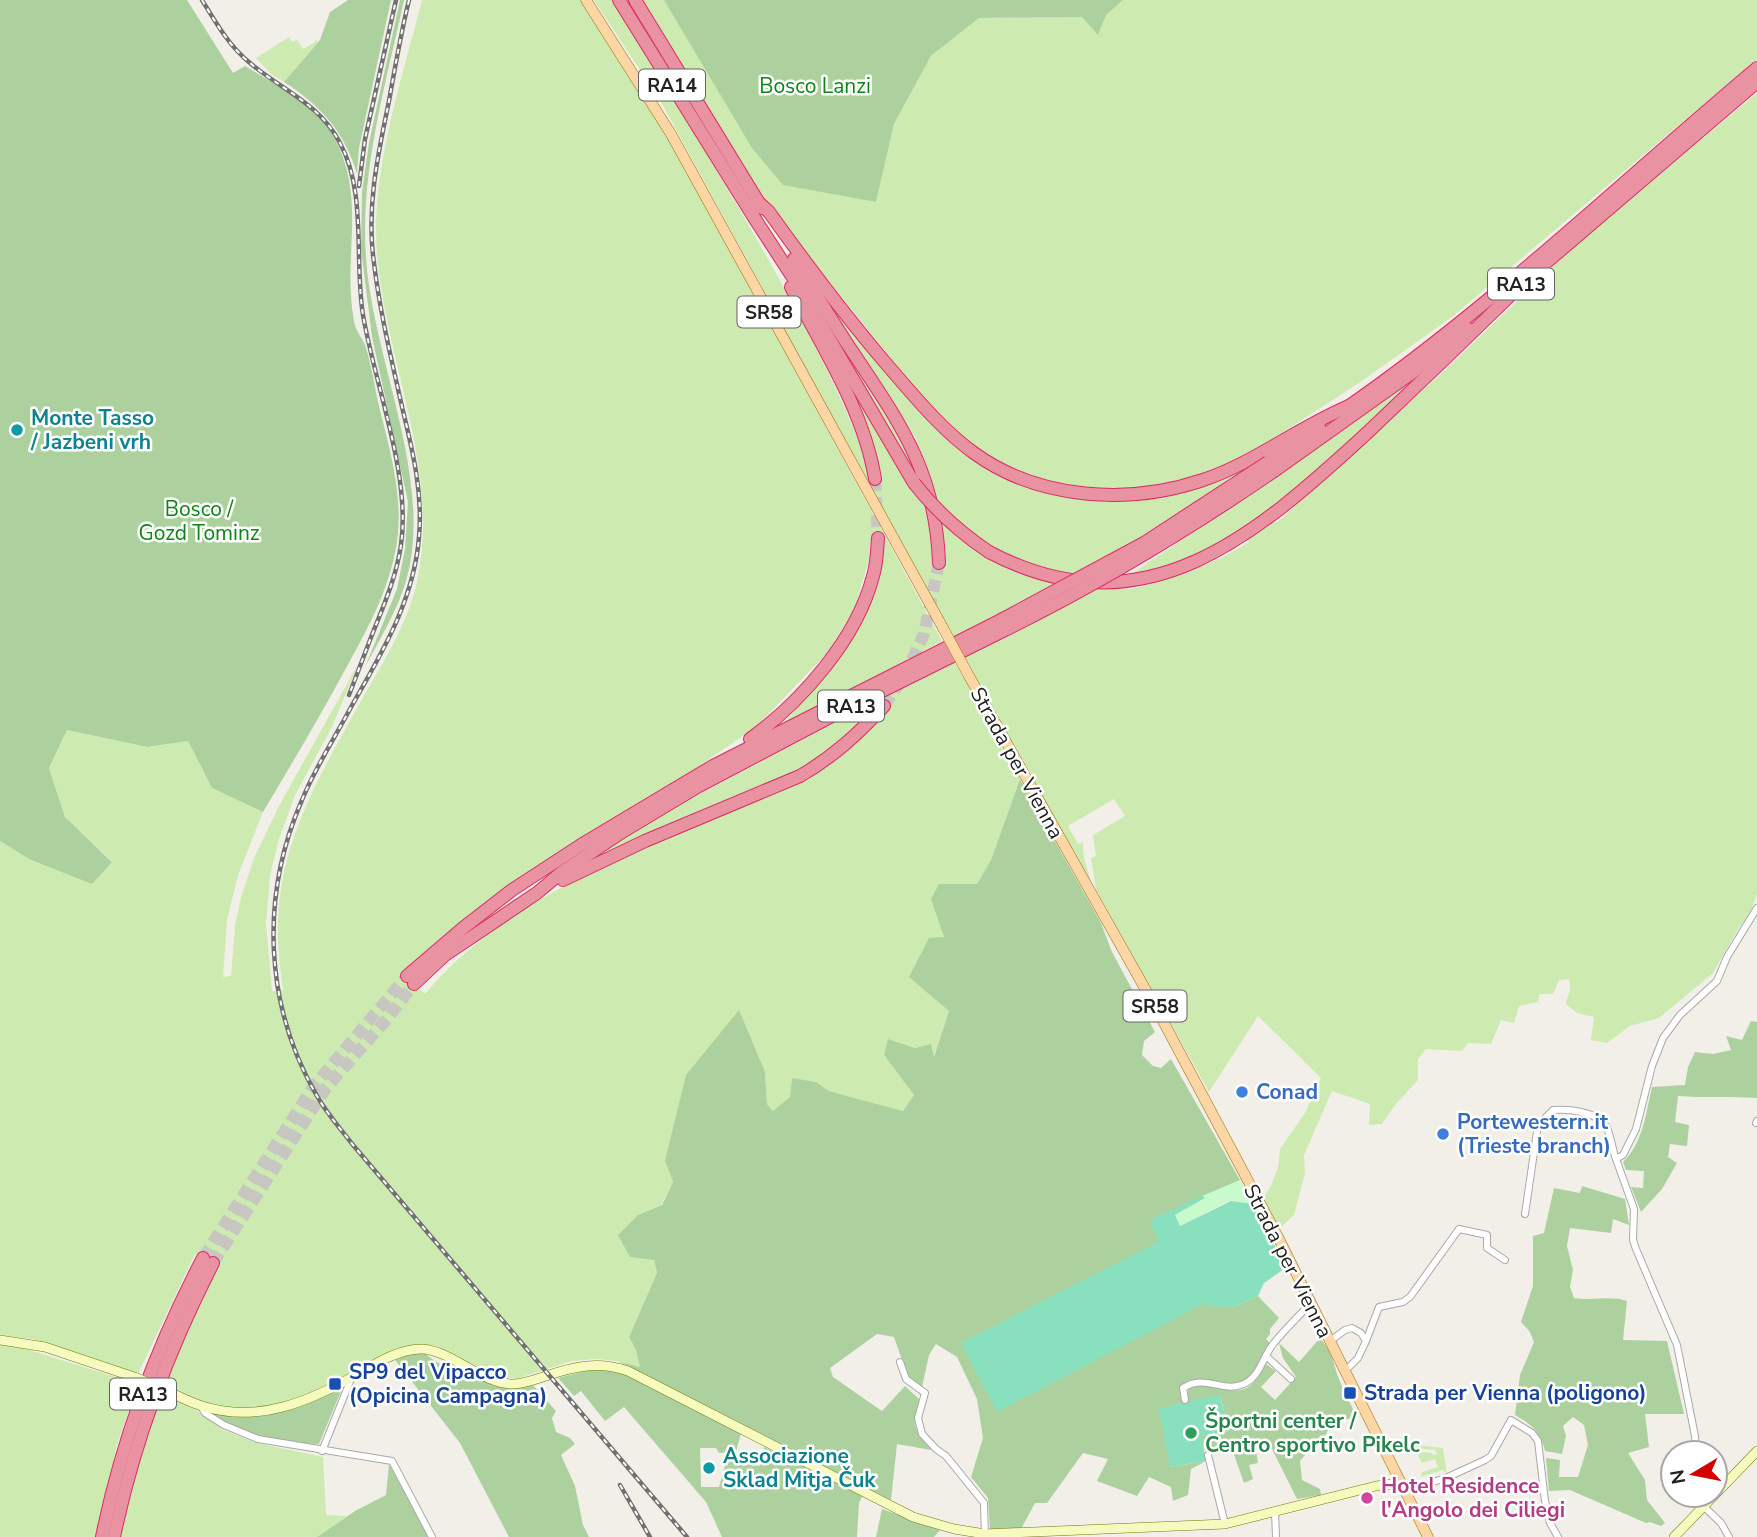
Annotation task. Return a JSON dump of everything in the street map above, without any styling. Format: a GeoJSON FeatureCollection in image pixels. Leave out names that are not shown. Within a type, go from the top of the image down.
{"type":"FeatureCollection","features":[{"type":"Feature","properties":{"kind":"highway","name":"RA14"},"geometry":{"type":"LineString","coordinates":[[620,0],[753,209]]}},
{"type":"Feature","properties":{"kind":"highway","name":"RA14"},"geometry":{"type":"LineString","coordinates":[[635,0],[710,126],[753,209]]}},
{"type":"Feature","properties":{"kind":"highway","name":"RA13"},"geometry":{"type":"LineString","coordinates":[[694,783],[713,766],[1004,625],[1151,551],[1201,521],[1432,344],[1757,68]]}},
{"type":"Feature","properties":{"kind":"highway","name":"RA13"},"geometry":{"type":"LineString","coordinates":[[1271,467],[1413,372],[1524,282],[1757,82]]}},
{"type":"Feature","properties":{"kind":"highway"},"geometry":{"type":"LineString","coordinates":[[753,209],[769,212],[844,315],[926,409],[974,453],[1020,478],[1058,489],[1099,494],[1156,492],[1221,473],[1324,416],[1349,406]]}},
{"type":"Feature","properties":{"kind":"highway"},"geometry":{"type":"LineString","coordinates":[[753,209],[846,394],[865,438],[875,480]]}},
{"type":"Feature","properties":{"kind":"highway"},"geometry":{"type":"LineString","coordinates":[[753,209],[914,483],[944,518],[989,552],[1017,566],[1042,575],[1077,582],[1113,582],[1148,577],[1179,568],[1211,555],[1269,517],[1333,464],[1437,368],[1524,282]]}},
{"type":"Feature","properties":{"kind":"highway"},"geometry":{"type":"LineString","coordinates":[[753,209],[901,424],[913,449],[935,518],[939,563]]}},
{"type":"Feature","properties":{"kind":"highway"},"geometry":{"type":"LineString","coordinates":[[713,766],[779,716],[811,683],[837,649],[851,629],[874,576],[878,538]]}},
{"type":"Feature","properties":{"kind":"highway","name":"RA13"},"geometry":{"type":"LineString","coordinates":[[602,839],[537,893],[410,980],[463,928],[512,890],[694,783],[809,727],[1004,625]]}},
{"type":"Feature","properties":{"kind":"highway"},"geometry":{"type":"LineString","coordinates":[[537,893],[622,851],[800,776],[846,745],[884,706]]}},
{"type":"Feature","properties":{"kind":"highway","name":"RA13"},"geometry":{"type":"LineString","coordinates":[[102,1537],[120,1465],[150,1374],[177,1308],[208,1261],[152,1397],[131,1466],[114,1537]]}},
{"type":"Feature","properties":{"kind":"main road","name":"Strada per Vienna"},"geometry":{"type":"LineString","coordinates":[[586,0],[671,134],[969,676],[1156,1008],[1311,1303],[1428,1537]]}},
{"type":"Feature","properties":{"kind":"main road"},"geometry":{"type":"LineString","coordinates":[[0,1340],[45,1347],[136,1378],[201,1406],[233,1412],[282,1409],[299,1404],[391,1356],[422,1349],[449,1358],[489,1378],[513,1384],[581,1366],[613,1366],[913,1517],[985,1535],[1225,1524],[1363,1489],[1402,1487]]}},
{"type":"Feature","properties":{"kind":"main road"},"geometry":{"type":"LineString","coordinates":[[1729,1481],[1756,1453]]}},
{"type":"Feature","properties":{"kind":"main road"},"geometry":{"type":"LineString","coordinates":[[1674,1537],[1702,1509]]}},
{"type":"Feature","properties":{"kind":"street"},"geometry":{"type":"LineString","coordinates":[[1616,1159],[1623,1155],[1636,1129],[1652,1066],[1663,1038],[1680,1015],[1717,981],[1727,957],[1757,908]]}},
{"type":"Feature","properties":{"kind":"street"},"geometry":{"type":"LineString","coordinates":[[1524,1214],[1540,1120],[1553,1110],[1574,1110],[1599,1120],[1607,1127],[1634,1209],[1633,1240],[1636,1249],[1677,1345],[1695,1439]]}},
{"type":"Feature","properties":{"kind":"street"},"geometry":{"type":"LineString","coordinates":[[1345,1371],[1358,1358],[1379,1307],[1403,1302],[1410,1297],[1460,1229],[1487,1235],[1487,1248],[1505,1261]]}},
{"type":"Feature","properties":{"kind":"street"},"geometry":{"type":"LineString","coordinates":[[1185,1400],[1183,1388],[1192,1384],[1210,1382],[1232,1387],[1247,1383],[1258,1371],[1272,1345],[1311,1303]]}},
{"type":"Feature","properties":{"kind":"street"},"geometry":{"type":"LineString","coordinates":[[1330,1342],[1352,1328],[1361,1333],[1366,1341]]}},
{"type":"Feature","properties":{"kind":"street"},"geometry":{"type":"LineString","coordinates":[[1266,1356],[1291,1379]]}},
{"type":"Feature","properties":{"kind":"street"},"geometry":{"type":"LineString","coordinates":[[900,1362],[906,1379],[925,1393],[918,1418],[922,1434],[936,1450],[946,1456],[984,1503],[985,1535]]}},
{"type":"Feature","properties":{"kind":"street"},"geometry":{"type":"LineString","coordinates":[[322,1451],[352,1377]]}},
{"type":"Feature","properties":{"kind":"street"},"geometry":{"type":"LineString","coordinates":[[201,1406],[205,1413],[239,1433],[269,1442],[392,1461],[432,1537]]}},
{"type":"Feature","properties":{"kind":"street"},"geometry":{"type":"LineString","coordinates":[[1402,1487],[1448,1477],[1485,1460],[1491,1456],[1509,1421],[1532,1433],[1538,1441],[1545,1501],[1550,1523],[1558,1537]]}},
{"type":"Feature","properties":{"kind":"street"},"geometry":{"type":"LineString","coordinates":[[1208,1455],[1225,1524]]}},
{"type":"Feature","properties":{"kind":"street"},"geometry":{"type":"LineString","coordinates":[[1706,1509],[1721,1523],[1729,1537]]}},
{"type":"Feature","properties":{"kind":"street"},"geometry":{"type":"LineString","coordinates":[[1275,1513],[1276,1537]]}},
{"type":"Feature","properties":{"kind":"green space","name":"Bosco / Gozd Tominz"},"geometry":{"type":"Polygon","coordinates":[[[0,0],[187,0],[233,73],[245,66],[295,97],[327,127],[345,162],[350,184],[350,274],[354,321],[369,359],[398,496],[395,553],[381,599],[335,688],[263,812],[212,788],[188,741],[147,747],[67,730],[49,768],[65,817],[112,862],[92,884],[29,859],[0,841],[0,0]]]}},
{"type":"Feature","properties":{"kind":"green space"},"geometry":{"type":"Polygon","coordinates":[[[348,0],[391,0],[359,148],[357,174],[346,145],[330,121],[309,100],[284,82],[320,40],[330,12],[348,0]]]}},
{"type":"Feature","properties":{"kind":"green space"},"geometry":{"type":"Polygon","coordinates":[[[400,0],[404,0],[376,127],[365,224],[371,296],[408,461],[413,502],[413,543],[402,592],[365,667],[397,589],[405,549],[408,502],[372,337],[361,249],[362,192],[369,143],[400,0]]]}},
{"type":"Feature","properties":{"kind":"green space"},"geometry":{"type":"Polygon","coordinates":[[[422,0],[582,0],[649,105],[691,178],[942,641],[782,725],[836,662],[863,618],[873,594],[884,538],[871,538],[869,559],[855,608],[827,653],[757,726],[689,773],[700,794],[954,660],[1020,779],[991,860],[977,884],[939,884],[949,1011],[933,1059],[915,1048],[888,1039],[884,1055],[914,1095],[903,1111],[829,1091],[816,1082],[792,1079],[790,1098],[773,1111],[767,1104],[765,1072],[739,1011],[673,1134],[665,1161],[673,1182],[661,1205],[638,1215],[657,1273],[629,1337],[640,1367],[597,1359],[571,1361],[516,1379],[496,1375],[433,1345],[415,1345],[390,1352],[297,1401],[267,1407],[231,1408],[200,1401],[165,1384],[218,1266],[195,1254],[138,1374],[32,1339],[0,1335],[0,841],[29,859],[112,861],[65,817],[49,768],[67,730],[147,747],[188,741],[212,788],[263,812],[238,875],[227,920],[223,977],[231,976],[235,926],[254,858],[279,806],[358,664],[332,727],[295,795],[278,842],[270,876],[266,924],[272,991],[283,990],[278,922],[281,890],[296,831],[321,774],[396,639],[413,597],[423,540],[417,458],[382,295],[376,223],[378,191],[389,126],[422,0]],[[827,753],[788,776],[704,809],[642,839],[786,787],[827,753]],[[605,843],[490,900],[427,952],[414,984],[425,994],[465,954],[511,918],[536,902],[613,863],[605,843]]]}},
{"type":"Feature","properties":{"kind":"green space"},"geometry":{"type":"Polygon","coordinates":[[[594,0],[613,0],[726,186],[820,356],[864,454],[871,442],[752,206],[754,205],[888,414],[914,469],[924,498],[930,528],[932,560],[939,563],[945,562],[943,527],[931,481],[915,437],[806,272],[903,393],[930,423],[956,446],[938,416],[772,211],[642,0],[664,0],[783,184],[876,202],[894,124],[931,56],[979,18],[1106,15],[1123,0],[1757,0],[1757,59],[1452,317],[1359,383],[1268,442],[1272,451],[1165,525],[1071,579],[987,556],[1019,574],[1060,584],[953,638],[661,102],[594,0]]]}},
{"type":"Feature","properties":{"kind":"green space","name":"Bosco Lanzi"},"geometry":{"type":"Polygon","coordinates":[[[664,0],[1123,0],[1106,15],[1098,35],[1082,17],[979,18],[931,56],[894,124],[876,202],[783,185],[752,148],[664,0]]]}},
{"type":"Feature","properties":{"kind":"green space"},"geometry":{"type":"Polygon","coordinates":[[[289,37],[292,42],[297,40],[303,49],[316,39],[318,42],[284,82],[271,74],[256,58],[289,37]]]}},
{"type":"Feature","properties":{"kind":"green space"},"geometry":{"type":"Polygon","coordinates":[[[1757,93],[1757,894],[1750,914],[1738,929],[1713,973],[1659,1018],[1630,1026],[1607,1043],[1591,1040],[1594,1017],[1577,1013],[1566,1004],[1570,991],[1569,979],[1559,980],[1553,994],[1539,994],[1538,1002],[1519,1006],[1514,1023],[1501,1020],[1491,1044],[1468,1043],[1462,1051],[1426,1049],[1418,1059],[1418,1080],[1382,1124],[1369,1125],[1370,1104],[1332,1091],[1304,1155],[1305,1173],[1294,1215],[1279,1229],[1263,1198],[1278,1168],[1280,1149],[1305,1113],[1321,1078],[1258,1016],[1209,1092],[1096,889],[1091,858],[1096,856],[1093,835],[1125,816],[1114,799],[1068,826],[1078,844],[1083,842],[1091,884],[1089,885],[1030,772],[963,655],[1095,589],[1131,589],[1148,585],[1187,573],[1249,542],[1245,534],[1183,562],[1125,578],[1278,476],[1407,384],[1409,387],[1267,513],[1274,523],[1280,520],[1442,373],[1582,239],[1757,93]]]}},
{"type":"Feature","properties":{"kind":"green space"},"geometry":{"type":"Polygon","coordinates":[[[1020,779],[1101,923],[1112,952],[1155,1032],[1144,1041],[1142,1055],[1153,1066],[1161,1068],[1171,1059],[1240,1180],[1151,1220],[1205,1303],[1234,1307],[1258,1296],[1279,1318],[1266,1339],[1270,1343],[1249,1377],[1234,1383],[1197,1380],[1188,1383],[1180,1389],[1183,1401],[1188,1400],[1188,1389],[1201,1386],[1231,1390],[1248,1387],[1257,1379],[1266,1364],[1276,1371],[1261,1387],[1275,1400],[1296,1377],[1283,1358],[1279,1343],[1299,1362],[1320,1338],[1331,1355],[1356,1416],[1330,1426],[1322,1442],[1310,1449],[1300,1461],[1302,1480],[1320,1489],[1321,1495],[1297,1499],[1271,1447],[1256,1450],[1258,1463],[1249,1465],[1253,1479],[1244,1483],[1232,1449],[1214,1455],[1212,1447],[1204,1450],[1200,1436],[1229,1431],[1220,1395],[1170,1467],[1206,1461],[1191,1469],[1188,1495],[1173,1501],[1171,1487],[1149,1477],[1137,1496],[1097,1481],[1108,1459],[1083,1453],[1047,1503],[1035,1503],[1021,1529],[990,1529],[988,1498],[971,1477],[983,1438],[977,1399],[957,1357],[936,1344],[929,1355],[922,1387],[908,1377],[894,1337],[877,1334],[830,1368],[833,1377],[882,1411],[905,1386],[920,1400],[915,1416],[916,1427],[931,1450],[897,1444],[891,1500],[618,1361],[640,1367],[629,1337],[657,1273],[654,1260],[630,1257],[618,1235],[638,1215],[662,1205],[673,1182],[665,1161],[686,1075],[739,1010],[765,1072],[767,1104],[773,1111],[790,1097],[792,1078],[816,1082],[829,1091],[903,1111],[914,1095],[884,1055],[888,1039],[915,1048],[931,1044],[934,1057],[949,1011],[909,977],[929,938],[944,937],[931,899],[939,884],[977,884],[991,860],[1020,779]]]}},
{"type":"Feature","properties":{"kind":"green space"},"geometry":{"type":"Polygon","coordinates":[[[1751,1021],[1757,1022],[1757,1098],[1678,1096],[1675,1122],[1689,1125],[1687,1146],[1670,1144],[1668,1157],[1677,1163],[1662,1189],[1641,1212],[1631,1187],[1643,1188],[1644,1171],[1626,1170],[1623,1162],[1639,1137],[1652,1087],[1685,1085],[1688,1067],[1695,1052],[1713,1054],[1731,1050],[1726,1036],[1742,1040],[1751,1021]]]}},
{"type":"Feature","properties":{"kind":"green space"},"geometry":{"type":"Polygon","coordinates":[[[1240,1180],[1253,1204],[1231,1201],[1224,1203],[1180,1226],[1175,1215],[1204,1199],[1202,1196],[1240,1180]]]}},
{"type":"Feature","properties":{"kind":"green space"},"geometry":{"type":"Polygon","coordinates":[[[1582,1186],[1625,1199],[1629,1225],[1613,1219],[1611,1233],[1570,1228],[1567,1246],[1573,1270],[1570,1287],[1574,1298],[1615,1298],[1627,1301],[1623,1340],[1667,1341],[1684,1414],[1645,1414],[1649,1447],[1628,1453],[1645,1480],[1647,1500],[1665,1523],[1661,1526],[1646,1523],[1570,1490],[1549,1491],[1546,1458],[1560,1460],[1559,1477],[1578,1477],[1588,1445],[1584,1425],[1573,1417],[1563,1426],[1566,1436],[1562,1454],[1545,1451],[1534,1429],[1515,1415],[1520,1375],[1534,1342],[1521,1322],[1533,1286],[1533,1236],[1544,1233],[1554,1188],[1580,1193],[1582,1186]]]}},
{"type":"Feature","properties":{"kind":"green space"},"geometry":{"type":"Polygon","coordinates":[[[1202,1196],[1205,1198],[1175,1215],[1180,1226],[1231,1201],[1253,1204],[1287,1267],[1264,1283],[1258,1296],[1234,1307],[1207,1306],[1205,1303],[997,1412],[961,1343],[1158,1242],[1150,1220],[1202,1196]]]}},
{"type":"Feature","properties":{"kind":"green space"},"geometry":{"type":"Polygon","coordinates":[[[0,1345],[13,1345],[135,1383],[132,1390],[136,1391],[118,1442],[95,1537],[0,1537],[0,1345]]]}},
{"type":"Feature","properties":{"kind":"green space"},"geometry":{"type":"Polygon","coordinates":[[[423,1352],[439,1363],[490,1382],[510,1386],[532,1384],[556,1411],[552,1418],[556,1432],[570,1438],[575,1444],[561,1455],[575,1486],[583,1525],[589,1537],[509,1537],[460,1443],[395,1360],[423,1352]]]}},
{"type":"Feature","properties":{"kind":"green space"},"geometry":{"type":"Polygon","coordinates":[[[592,1369],[624,1373],[741,1433],[736,1452],[719,1453],[716,1448],[700,1448],[701,1487],[719,1487],[727,1459],[760,1466],[764,1447],[863,1495],[859,1503],[857,1537],[722,1537],[706,1502],[624,1407],[605,1421],[581,1391],[574,1396],[558,1378],[592,1369]]]}},
{"type":"Feature","properties":{"kind":"green space"},"geometry":{"type":"Polygon","coordinates":[[[344,1384],[319,1444],[286,1443],[240,1432],[207,1411],[283,1411],[344,1384]]]}},
{"type":"Feature","properties":{"kind":"green space"},"geometry":{"type":"Polygon","coordinates":[[[161,1394],[196,1410],[223,1430],[257,1443],[323,1457],[326,1515],[347,1516],[317,1537],[121,1537],[129,1493],[156,1400],[161,1394]]]}},
{"type":"Feature","properties":{"kind":"green space","name":"Športni center / Centro sportivo Pikelc"},"geometry":{"type":"Polygon","coordinates":[[[1220,1395],[1229,1431],[1201,1436],[1206,1461],[1170,1467],[1159,1408],[1220,1395]]]}},
{"type":"Feature","properties":{"kind":"green space"},"geometry":{"type":"Polygon","coordinates":[[[1415,1445],[1443,1448],[1447,1475],[1443,1470],[1421,1477],[1422,1472],[1438,1467],[1435,1459],[1422,1463],[1417,1453],[1414,1455],[1412,1451],[1434,1455],[1437,1454],[1435,1450],[1397,1446],[1390,1449],[1387,1446],[1415,1445]]]}},
{"type":"Feature","properties":{"kind":"green space"},"geometry":{"type":"Polygon","coordinates":[[[389,1464],[429,1537],[317,1537],[355,1511],[386,1495],[389,1464]]]}},
{"type":"Feature","properties":{"kind":"green space"},"geometry":{"type":"Polygon","coordinates":[[[882,1509],[940,1530],[934,1537],[876,1537],[882,1509]]]}},
{"type":"Feature","properties":{"kind":"tunnel"},"geometry":{"type":"LineString","coordinates":[[875,479],[878,538]]}},
{"type":"Feature","properties":{"kind":"tunnel"},"geometry":{"type":"LineString","coordinates":[[884,706],[906,673],[924,634],[939,563]]}},
{"type":"Feature","properties":{"kind":"tunnel"},"geometry":{"type":"LineString","coordinates":[[203,1258],[313,1087],[407,976]]}},
{"type":"Feature","properties":{"kind":"tunnel"},"geometry":{"type":"LineString","coordinates":[[213,1263],[326,1088],[414,984]]}},
{"type":"Feature","properties":{"kind":"railway"},"geometry":{"type":"LineString","coordinates":[[202,0],[223,34],[242,56],[300,98],[332,129],[348,162],[354,183],[363,315],[397,460],[403,518],[399,558],[392,582],[349,695]]}},
{"type":"Feature","properties":{"kind":"railway"},"geometry":{"type":"LineString","coordinates":[[359,186],[365,139],[396,0]]}},
{"type":"Feature","properties":{"kind":"railway"},"geometry":{"type":"LineString","coordinates":[[409,0],[377,161],[371,222],[380,300],[416,473],[420,505],[416,561],[394,626],[313,776],[288,837],[274,912],[278,988],[286,1025],[299,1061],[330,1115],[687,1537]]}},
{"type":"Feature","properties":{"kind":"railway"},"geometry":{"type":"LineString","coordinates":[[620,1485],[650,1537]]}},
{"type":"Feature","properties":{"kind":"place","name":"Monte Tasso / Jazbeni vrh"},"geometry":{"type":"Point","coordinates":[17,430]}},
{"type":"Feature","properties":{"kind":"place","name":"Conad"},"geometry":{"type":"Point","coordinates":[1242,1092]}},
{"type":"Feature","properties":{"kind":"place","name":"Portewestern.it (Trieste branch)"},"geometry":{"type":"Point","coordinates":[1443,1134]}},
{"type":"Feature","properties":{"kind":"place","name":"SP9 del Vipacco (Opicina Campagna)"},"geometry":{"type":"Point","coordinates":[335,1384]}},
{"type":"Feature","properties":{"kind":"place","name":"Strada per Vienna (poligono)"},"geometry":{"type":"Point","coordinates":[1350,1393]}},
{"type":"Feature","properties":{"kind":"place","name":"Športni center / Centro sportivo Pikelc"},"geometry":{"type":"Point","coordinates":[1191,1433]}},
{"type":"Feature","properties":{"kind":"place","name":"Associazione Sklad Mitja Čuk"},"geometry":{"type":"Point","coordinates":[709,1468]}},
{"type":"Feature","properties":{"kind":"place","name":"Hotel Residence l'Angolo dei Ciliegi"},"geometry":{"type":"Point","coordinates":[1367,1498]}}]}
